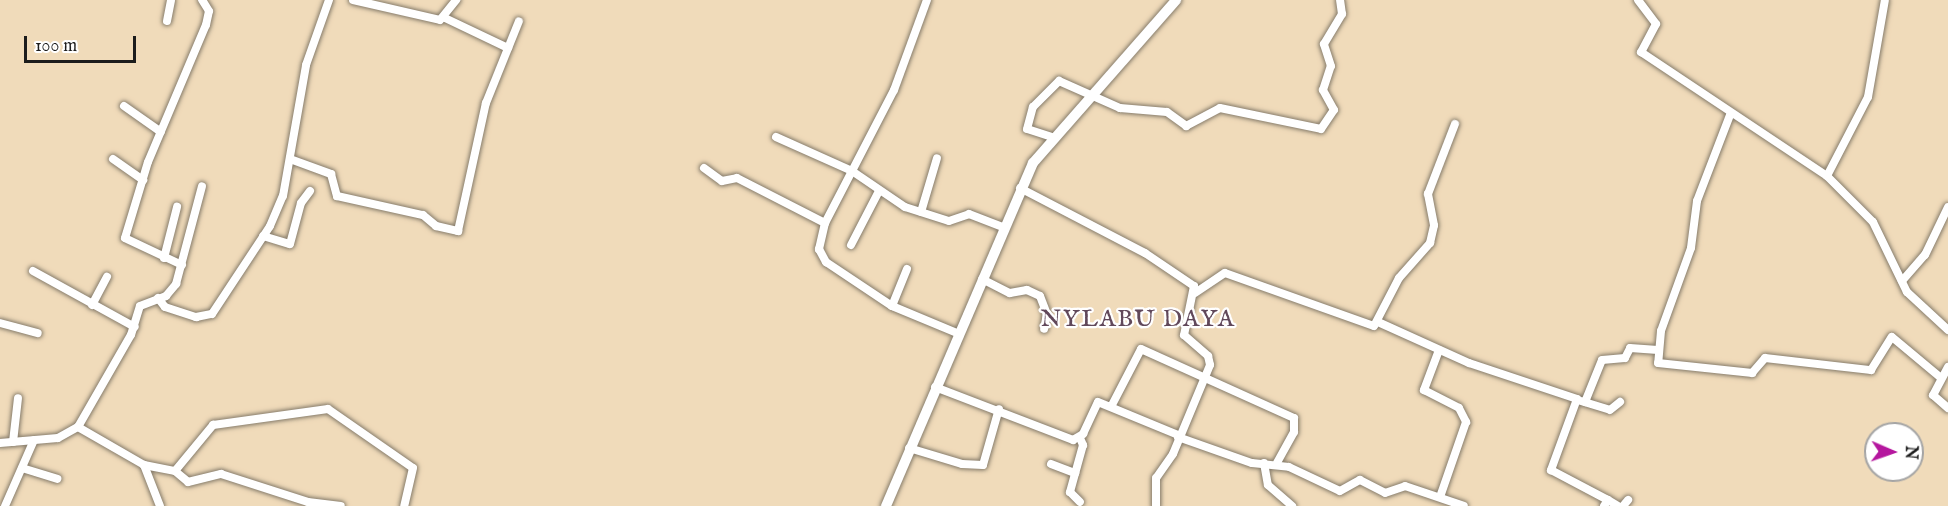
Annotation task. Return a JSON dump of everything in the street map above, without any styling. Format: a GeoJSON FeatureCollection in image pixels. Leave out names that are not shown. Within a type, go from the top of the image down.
{"type":"FeatureCollection","features":[{"type":"Feature","properties":{"kind":"street"},"geometry":{"type":"LineString","coordinates":[[166,21],[171,0]]}},
{"type":"Feature","properties":{"kind":"street"},"geometry":{"type":"LineString","coordinates":[[182,265],[125,240],[143,180],[161,132],[206,25],[209,11],[202,0]]}},
{"type":"Feature","properties":{"kind":"street"},"geometry":{"type":"LineString","coordinates":[[158,298],[165,307],[196,317],[212,314],[263,236],[283,196],[306,65],[329,0]]}},
{"type":"Feature","properties":{"kind":"street"},"geometry":{"type":"LineString","coordinates":[[352,0],[408,16],[445,18],[508,48]]}},
{"type":"Feature","properties":{"kind":"street"},"geometry":{"type":"LineString","coordinates":[[445,18],[456,0]]}},
{"type":"Feature","properties":{"kind":"street"},"geometry":{"type":"LineString","coordinates":[[927,0],[894,90],[825,223],[822,257],[892,306],[957,333]]}},
{"type":"Feature","properties":{"kind":"street"},"geometry":{"type":"LineString","coordinates":[[886,506],[1020,188],[1052,137],[1176,0]]}},
{"type":"Feature","properties":{"kind":"street"},"geometry":{"type":"LineString","coordinates":[[1052,137],[1027,129],[1047,87],[1059,81],[1091,93],[1120,108],[1167,112],[1185,126],[1220,108],[1321,129],[1334,110],[1323,90],[1332,66],[1324,44],[1342,14],[1340,0]]}},
{"type":"Feature","properties":{"kind":"street"},"geometry":{"type":"LineString","coordinates":[[1638,0],[1656,24],[1641,52],[1730,115],[1827,176],[1873,222],[1902,281],[1915,301],[1948,330]]}},
{"type":"Feature","properties":{"kind":"street"},"geometry":{"type":"LineString","coordinates":[[1827,176],[1868,97],[1885,0]]}},
{"type":"Feature","properties":{"kind":"street"},"geometry":{"type":"LineString","coordinates":[[290,159],[331,174],[337,196],[423,215],[436,226],[458,231],[486,103],[519,21]]}},
{"type":"Feature","properties":{"kind":"street"},"geometry":{"type":"LineString","coordinates":[[124,105],[161,132]]}},
{"type":"Feature","properties":{"kind":"street"},"geometry":{"type":"LineString","coordinates":[[1730,115],[1697,201],[1691,248],[1658,351],[1657,361],[1663,365],[1746,373],[1759,371],[1765,358],[1871,370],[1892,337],[1941,378]]}},
{"type":"Feature","properties":{"kind":"street"},"geometry":{"type":"LineString","coordinates":[[1194,293],[1225,273],[1366,327],[1378,322],[1399,278],[1430,243],[1434,225],[1428,194],[1455,124]]}},
{"type":"Feature","properties":{"kind":"street"},"geometry":{"type":"LineString","coordinates":[[776,136],[852,171],[878,193],[921,212],[955,221],[969,214],[1003,227]]}},
{"type":"Feature","properties":{"kind":"street"},"geometry":{"type":"LineString","coordinates":[[921,212],[937,158]]}},
{"type":"Feature","properties":{"kind":"street"},"geometry":{"type":"LineString","coordinates":[[113,159],[143,180]]}},
{"type":"Feature","properties":{"kind":"street"},"geometry":{"type":"LineString","coordinates":[[704,168],[722,181],[737,178],[825,223]]}},
{"type":"Feature","properties":{"kind":"street"},"geometry":{"type":"LineString","coordinates":[[0,443],[58,438],[78,427],[135,327],[140,306],[172,289],[182,265],[202,186]]}},
{"type":"Feature","properties":{"kind":"street"},"geometry":{"type":"LineString","coordinates":[[1020,188],[1145,253],[1191,282],[1194,293],[1184,335],[1208,356],[1206,378],[1155,483],[1156,506]]}},
{"type":"Feature","properties":{"kind":"street"},"geometry":{"type":"LineString","coordinates":[[263,236],[288,245],[301,203],[310,191]]}},
{"type":"Feature","properties":{"kind":"street"},"geometry":{"type":"LineString","coordinates":[[851,245],[878,193]]}},
{"type":"Feature","properties":{"kind":"street"},"geometry":{"type":"LineString","coordinates":[[164,258],[177,207]]}},
{"type":"Feature","properties":{"kind":"street"},"geometry":{"type":"LineString","coordinates":[[1902,281],[1925,255],[1948,207]]}},
{"type":"Feature","properties":{"kind":"street"},"geometry":{"type":"LineString","coordinates":[[892,306],[907,269]]}},
{"type":"Feature","properties":{"kind":"street"},"geometry":{"type":"LineString","coordinates":[[33,271],[135,327]]}},
{"type":"Feature","properties":{"kind":"street"},"geometry":{"type":"LineString","coordinates":[[92,305],[107,277]]}},
{"type":"Feature","properties":{"kind":"street"},"geometry":{"type":"LineString","coordinates":[[982,279],[1010,293],[1027,290],[1040,296],[1047,314],[1044,329]]}},
{"type":"Feature","properties":{"kind":"street"},"geometry":{"type":"LineString","coordinates":[[1378,322],[1439,350],[1581,401],[1614,410],[1620,402]]}},
{"type":"Feature","properties":{"kind":"street"},"geometry":{"type":"LineString","coordinates":[[0,323],[38,333]]}},
{"type":"Feature","properties":{"kind":"street"},"geometry":{"type":"LineString","coordinates":[[1618,506],[1606,503],[1551,470],[1581,401],[1602,360],[1625,358],[1630,348],[1658,351]]}},
{"type":"Feature","properties":{"kind":"street"},"geometry":{"type":"LineString","coordinates":[[1112,405],[1139,349],[1296,419],[1276,463]]}},
{"type":"Feature","properties":{"kind":"street"},"geometry":{"type":"LineString","coordinates":[[1439,350],[1424,390],[1459,408],[1466,422],[1440,497]]}},
{"type":"Feature","properties":{"kind":"street"},"geometry":{"type":"LineString","coordinates":[[1948,367],[1933,395],[1948,408]]}},
{"type":"Feature","properties":{"kind":"street"},"geometry":{"type":"LineString","coordinates":[[935,387],[999,409],[1073,440],[1080,438]]}},
{"type":"Feature","properties":{"kind":"street"},"geometry":{"type":"LineString","coordinates":[[13,442],[18,398]]}},
{"type":"Feature","properties":{"kind":"street"},"geometry":{"type":"LineString","coordinates":[[1080,502],[1070,492],[1080,438],[1094,403],[1112,405],[1178,436],[1264,463],[1276,463],[1340,490],[1360,480],[1385,494],[1406,486],[1464,506]]}},
{"type":"Feature","properties":{"kind":"street"},"geometry":{"type":"LineString","coordinates":[[175,471],[213,424],[328,409],[413,468],[404,506]]}},
{"type":"Feature","properties":{"kind":"street"},"geometry":{"type":"LineString","coordinates":[[909,448],[962,464],[982,465],[999,409]]}},
{"type":"Feature","properties":{"kind":"street"},"geometry":{"type":"LineString","coordinates":[[78,427],[144,465],[175,471],[188,482],[222,474],[308,502],[341,506]]}},
{"type":"Feature","properties":{"kind":"street"},"geometry":{"type":"LineString","coordinates":[[5,506],[34,440]]}},
{"type":"Feature","properties":{"kind":"street"},"geometry":{"type":"LineString","coordinates":[[1264,463],[1268,485],[1292,506]]}},
{"type":"Feature","properties":{"kind":"street"},"geometry":{"type":"LineString","coordinates":[[1051,464],[1075,473]]}},
{"type":"Feature","properties":{"kind":"street"},"geometry":{"type":"LineString","coordinates":[[144,465],[160,506]]}},
{"type":"Feature","properties":{"kind":"street"},"geometry":{"type":"LineString","coordinates":[[22,468],[57,479]]}},
{"type":"Feature","properties":{"kind":"district","name":"NYLABU DAYA"},"geometry":{"type":"Point","coordinates":[1138,320]}}]}
